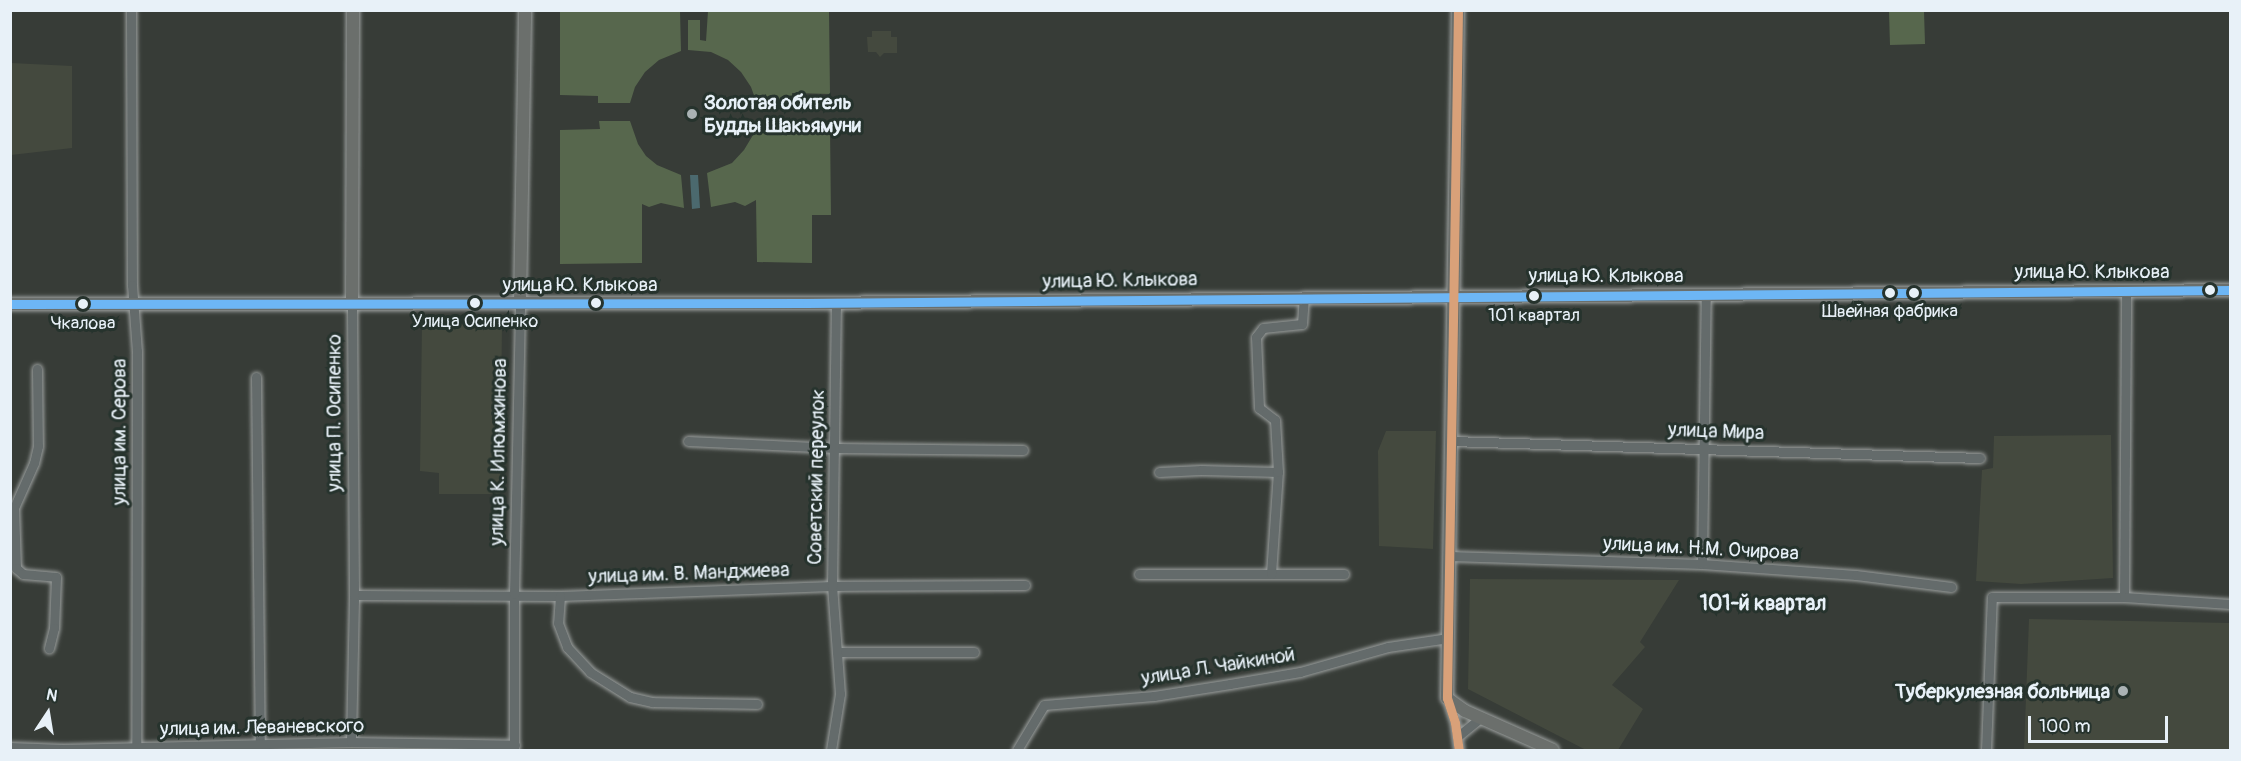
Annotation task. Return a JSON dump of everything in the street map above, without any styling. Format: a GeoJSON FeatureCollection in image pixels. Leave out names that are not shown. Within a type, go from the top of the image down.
{"type":"FeatureCollection","features":[{"type":"Feature","properties":{"kind":"main road","name":"улица П. Осипенко"},"geometry":{"type":"LineString","coordinates":[[352,304],[353,10]]}},
{"type":"Feature","properties":{"kind":"main road","name":"улица К. Илюмжинова"},"geometry":{"type":"LineString","coordinates":[[520,304],[525,10]]}},
{"type":"Feature","properties":{"kind":"main road"},"geometry":{"type":"LineString","coordinates":[[1458,10],[1447,698],[1465,711],[1553,750]]}},
{"type":"Feature","properties":{"kind":"main road","name":"улица Ю. Клыкова"},"geometry":{"type":"LineString","coordinates":[[10,304],[836,303],[2126,289],[2230,290]]}},
{"type":"Feature","properties":{"kind":"street","name":"улица им. Серова"},"geometry":{"type":"LineString","coordinates":[[131,10],[132,305],[137,351],[136,747]]}},
{"type":"Feature","properties":{"kind":"street"},"geometry":{"type":"LineString","coordinates":[[2124,597],[2126,289]]}},
{"type":"Feature","properties":{"kind":"street"},"geometry":{"type":"LineString","coordinates":[[1701,564],[1705,449],[1706,294]]}},
{"type":"Feature","properties":{"kind":"street"},"geometry":{"type":"LineString","coordinates":[[1271,574],[1278,472],[1275,420],[1259,408],[1256,337],[1263,328],[1302,324],[1304,297]]}},
{"type":"Feature","properties":{"kind":"street","name":"Советский переулок"},"geometry":{"type":"LineString","coordinates":[[831,750],[840,694],[832,586],[836,448],[836,303]]}},
{"type":"Feature","properties":{"kind":"street","name":"улица П. Осипенко"},"geometry":{"type":"LineString","coordinates":[[351,742],[354,595],[352,304]]}},
{"type":"Feature","properties":{"kind":"street","name":"улица К. Илюмжинова"},"geometry":{"type":"LineString","coordinates":[[514,748],[514,594],[520,304]]}},
{"type":"Feature","properties":{"kind":"street"},"geometry":{"type":"LineString","coordinates":[[38,369],[38,446],[34,463],[12,509],[16,568],[23,574],[56,577],[54,628],[49,648]]}},
{"type":"Feature","properties":{"kind":"street"},"geometry":{"type":"LineString","coordinates":[[256,377],[260,744]]}},
{"type":"Feature","properties":{"kind":"street"},"geometry":{"type":"LineString","coordinates":[[688,441],[836,448],[1023,450]]}},
{"type":"Feature","properties":{"kind":"street","name":"улица Мира"},"geometry":{"type":"LineString","coordinates":[[1451,441],[1980,458]]}},
{"type":"Feature","properties":{"kind":"street"},"geometry":{"type":"LineString","coordinates":[[1158,472],[1201,470],[1278,472]]}},
{"type":"Feature","properties":{"kind":"street","name":"улица им. Н.М. Очирова"},"geometry":{"type":"LineString","coordinates":[[1449,556],[1701,564],[1856,575],[1951,587]]}},
{"type":"Feature","properties":{"kind":"street"},"geometry":{"type":"LineString","coordinates":[[1139,574],[1344,574]]}},
{"type":"Feature","properties":{"kind":"street","name":"улица им. В. Манджиева"},"geometry":{"type":"LineString","coordinates":[[354,595],[560,596],[832,586],[1025,585]]}},
{"type":"Feature","properties":{"kind":"street"},"geometry":{"type":"LineString","coordinates":[[560,596],[558,623],[567,647],[590,672],[630,697],[652,702],[757,704]]}},
{"type":"Feature","properties":{"kind":"street"},"geometry":{"type":"LineString","coordinates":[[1986,750],[1992,597],[2124,597],[2230,604]]}},
{"type":"Feature","properties":{"kind":"street","name":"улица Л. Чайкиной"},"geometry":{"type":"LineString","coordinates":[[1017,750],[1044,705],[1154,696],[1230,684],[1300,672],[1388,647],[1448,638]]}},
{"type":"Feature","properties":{"kind":"street"},"geometry":{"type":"LineString","coordinates":[[838,652],[974,652]]}},
{"type":"Feature","properties":{"kind":"street"},"geometry":{"type":"LineString","coordinates":[[1447,698],[1459,750]]}},
{"type":"Feature","properties":{"kind":"street"},"geometry":{"type":"LineString","coordinates":[[1457,737],[1482,717]]}},
{"type":"Feature","properties":{"kind":"street","name":"улица им. Леваневского"},"geometry":{"type":"LineString","coordinates":[[10,747],[260,744],[272,747],[351,742],[514,748]]}},
{"type":"Feature","properties":{"kind":"shaded area"},"geometry":{"type":"Polygon","coordinates":[[[872,31],[891,31],[891,37],[897,37],[897,53],[884,53],[880,57],[876,52],[868,52],[867,37],[872,37],[872,31]]]}},
{"type":"Feature","properties":{"kind":"shaded area"},"geometry":{"type":"Polygon","coordinates":[[[11,63],[72,66],[72,148],[11,155],[11,63]]]}},
{"type":"Feature","properties":{"kind":"shaded area"},"geometry":{"type":"Polygon","coordinates":[[[422,324],[502,324],[500,494],[439,494],[439,473],[420,471],[422,324]]]}},
{"type":"Feature","properties":{"kind":"shaded area"},"geometry":{"type":"Polygon","coordinates":[[[1386,431],[1436,431],[1433,549],[1379,546],[1378,451],[1386,431]]]}},
{"type":"Feature","properties":{"kind":"shaded area"},"geometry":{"type":"Polygon","coordinates":[[[2111,435],[2113,578],[2021,584],[1976,581],[1982,470],[1993,468],[1994,436],[2111,435]]]}},
{"type":"Feature","properties":{"kind":"shaded area"},"geometry":{"type":"Polygon","coordinates":[[[1470,579],[1679,580],[1640,642],[1645,647],[1612,685],[1643,709],[1618,750],[1586,750],[1468,689],[1470,579]]]}},
{"type":"Feature","properties":{"kind":"shaded area"},"geometry":{"type":"Polygon","coordinates":[[[2029,619],[2230,623],[2230,750],[2024,750],[2029,619]]]}},
{"type":"Feature","properties":{"kind":"green space"},"geometry":{"type":"Polygon","coordinates":[[[560,11],[680,11],[681,51],[659,60],[645,72],[635,87],[630,103],[598,103],[598,96],[560,95],[560,11]]]}},
{"type":"Feature","properties":{"kind":"green space"},"geometry":{"type":"Polygon","coordinates":[[[708,11],[829,11],[830,94],[792,93],[793,102],[756,101],[751,87],[741,72],[728,60],[711,52],[688,50],[688,20],[700,20],[700,40],[706,41],[708,11]]]}},
{"type":"Feature","properties":{"kind":"green space"},"geometry":{"type":"Polygon","coordinates":[[[1889,11],[1924,11],[1925,44],[1890,45],[1889,11]]]}},
{"type":"Feature","properties":{"kind":"green space"},"geometry":{"type":"Polygon","coordinates":[[[756,120],[792,121],[793,128],[830,128],[831,215],[812,215],[812,263],[757,262],[756,200],[745,206],[735,202],[711,207],[707,173],[732,163],[744,150],[753,135],[756,120]]]}},
{"type":"Feature","properties":{"kind":"green space"},"geometry":{"type":"Polygon","coordinates":[[[599,121],[630,121],[638,144],[646,156],[657,165],[681,175],[684,208],[661,203],[649,207],[642,204],[642,263],[560,264],[560,130],[600,129],[599,121]]]}},
{"type":"Feature","properties":{"kind":"water"},"geometry":{"type":"Polygon","coordinates":[[[690,175],[698,175],[700,208],[692,209],[690,175]]]}},
{"type":"Feature","properties":{"kind":"transit line"},"geometry":{"type":"LineString","coordinates":[[1458,10],[1447,698],[1455,723],[1459,750]]}},
{"type":"Feature","properties":{"kind":"transit line"},"geometry":{"type":"LineString","coordinates":[[10,304],[807,303],[2230,290]]}},
{"type":"Feature","properties":{"kind":"place","name":"Золотая обитель Будды Шакьямуни"},"geometry":{"type":"Point","coordinates":[692,114]}},
{"type":"Feature","properties":{"kind":"place","name":"Швейная фабрика"},"geometry":{"type":"Point","coordinates":[1890,293]}},
{"type":"Feature","properties":{"kind":"place","name":"101 квартал"},"geometry":{"type":"Point","coordinates":[1534,296]}},
{"type":"Feature","properties":{"kind":"place","name":"Улица Осипенко"},"geometry":{"type":"Point","coordinates":[475,303]}},
{"type":"Feature","properties":{"kind":"place","name":"Чкалова"},"geometry":{"type":"Point","coordinates":[83,304]}},
{"type":"Feature","properties":{"kind":"place","name":"Туберкулезная больница"},"geometry":{"type":"Point","coordinates":[2123,691]}},
{"type":"Feature","properties":{"kind":"district","name":"101-й квартал"},"geometry":{"type":"Point","coordinates":[1763,604]}}]}
